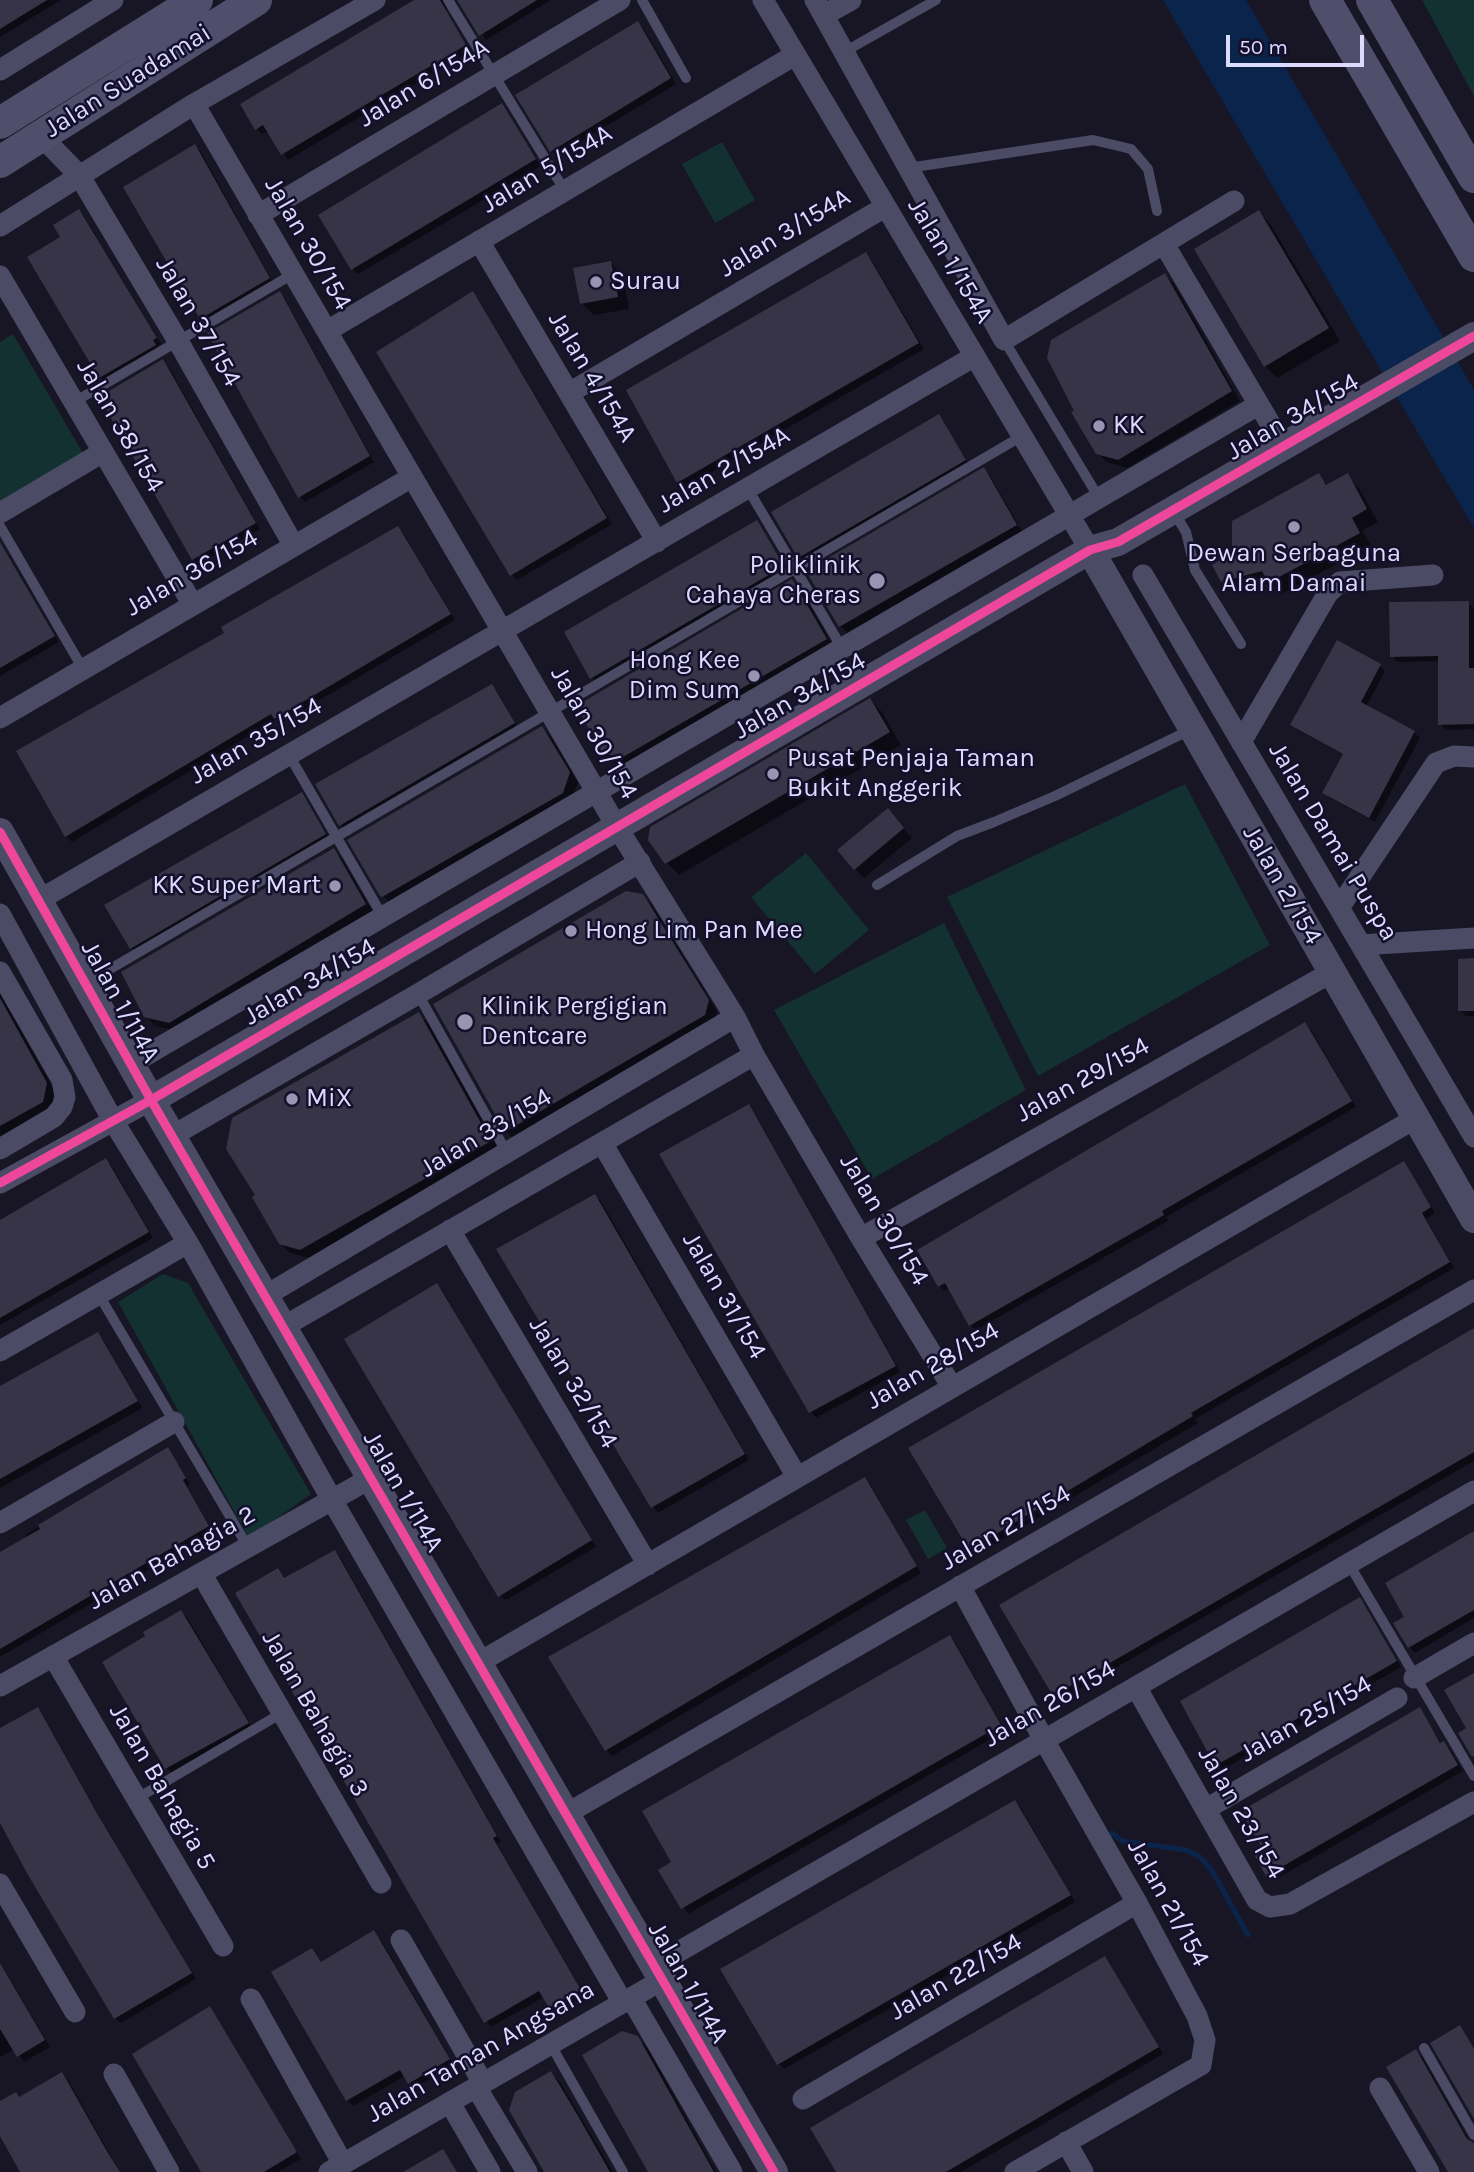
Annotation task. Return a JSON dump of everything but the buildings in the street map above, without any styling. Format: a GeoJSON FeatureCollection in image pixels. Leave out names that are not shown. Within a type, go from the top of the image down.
{"type":"FeatureCollection","features":[{"type":"Feature","properties":{"kind":"main road","name":"Jalan Suadamai"},"geometry":{"type":"LineString","coordinates":[[0,123],[197,0]]}},
{"type":"Feature","properties":{"kind":"main road","name":"Jalan Suadamai"},"geometry":{"type":"LineString","coordinates":[[0,162],[256,0]]}},
{"type":"Feature","properties":{"kind":"main road"},"geometry":{"type":"LineString","coordinates":[[1325,0],[1474,256]]}},
{"type":"Feature","properties":{"kind":"main road"},"geometry":{"type":"LineString","coordinates":[[1372,0],[1474,177]]}},
{"type":"Feature","properties":{"kind":"street"},"geometry":{"type":"LineString","coordinates":[[0,70],[113,0]]}},
{"type":"Feature","properties":{"kind":"street"},"geometry":{"type":"LineString","coordinates":[[0,226],[194,104],[375,0]]}},
{"type":"Feature","properties":{"kind":"street","name":"Jalan 6/154A"},"geometry":{"type":"LineString","coordinates":[[258,215],[620,0]]}},
{"type":"Feature","properties":{"kind":"street","name":"Jalan 1/154A"},"geometry":{"type":"LineString","coordinates":[[763,0],[1090,550]]}},
{"type":"Feature","properties":{"kind":"street"},"geometry":{"type":"LineString","coordinates":[[851,0],[820,8],[1004,341],[1234,201]]}},
{"type":"Feature","properties":{"kind":"street","name":"Jalan 5/154A"},"geometry":{"type":"LineString","coordinates":[[327,331],[795,55]]}},
{"type":"Feature","properties":{"kind":"street","name":"Jalan 30/154"},"geometry":{"type":"LineString","coordinates":[[194,104],[596,792],[735,1017],[754,1055],[953,1387]]}},
{"type":"Feature","properties":{"kind":"street","name":"Jalan 37/154"},"geometry":{"type":"LineString","coordinates":[[41,136],[79,175],[295,545]]}},
{"type":"Feature","properties":{"kind":"street","name":"Jalan 3/154A"},"geometry":{"type":"LineString","coordinates":[[569,393],[885,206]]}},
{"type":"Feature","properties":{"kind":"street","name":"Jalan 4/154A"},"geometry":{"type":"LineString","coordinates":[[480,241],[657,542]]}},
{"type":"Feature","properties":{"kind":"street"},"geometry":{"type":"LineString","coordinates":[[1164,244],[1284,447]]}},
{"type":"Feature","properties":{"kind":"street","name":"Jalan 38/154"},"geometry":{"type":"LineString","coordinates":[[0,276],[192,605]]}},
{"type":"Feature","properties":{"kind":"street","name":"Jalan 34/154"},"geometry":{"type":"LineString","coordinates":[[150,1100],[1090,550],[1118,542],[1472,337]]}},
{"type":"Feature","properties":{"kind":"street","name":"Jalan 2/154A"},"geometry":{"type":"LineString","coordinates":[[502,632],[975,356]]}},
{"type":"Feature","properties":{"kind":"street","name":"Jalan 34/154"},"geometry":{"type":"LineString","coordinates":[[131,1064],[1258,405]]}},
{"type":"Feature","properties":{"kind":"street"},"geometry":{"type":"LineString","coordinates":[[0,513],[103,452]]}},
{"type":"Feature","properties":{"kind":"street","name":"Jalan 36/154"},"geometry":{"type":"LineString","coordinates":[[0,718],[412,477]]}},
{"type":"Feature","properties":{"kind":"street","name":"Jalan 2/154"},"geometry":{"type":"LineString","coordinates":[[1090,550],[1474,1219]]}},
{"type":"Feature","properties":{"kind":"street","name":"Jalan Damai Puspa"},"geometry":{"type":"LineString","coordinates":[[1143,575],[1472,1129]]}},
{"type":"Feature","properties":{"kind":"street"},"geometry":{"type":"LineString","coordinates":[[1241,742],[1328,593],[1340,582],[1433,575]]}},
{"type":"Feature","properties":{"kind":"street","name":"Jalan 35/154"},"geometry":{"type":"LineString","coordinates":[[39,900],[502,632]]}},
{"type":"Feature","properties":{"kind":"street"},"geometry":{"type":"LineString","coordinates":[[1339,908],[1436,763],[1454,756],[1474,757]]}},
{"type":"Feature","properties":{"kind":"street","name":"Jalan 1/114A"},"geometry":{"type":"LineString","coordinates":[[0,832],[150,1100],[774,2172]]}},
{"type":"Feature","properties":{"kind":"street"},"geometry":{"type":"LineString","coordinates":[[172,1136],[640,862]]}},
{"type":"Feature","properties":{"kind":"street"},"geometry":{"type":"LineString","coordinates":[[0,914],[112,1119],[188,1243],[332,1500],[527,1838],[732,2172]]}},
{"type":"Feature","properties":{"kind":"street"},"geometry":{"type":"LineString","coordinates":[[1361,945],[1474,938]]}},
{"type":"Feature","properties":{"kind":"street"},"geometry":{"type":"LineString","coordinates":[[0,972],[62,1080],[65,1097],[62,1107],[54,1116],[0,1149]]}},
{"type":"Feature","properties":{"kind":"street","name":"Jalan 29/154"},"geometry":{"type":"LineString","coordinates":[[862,1238],[1332,972]]}},
{"type":"Feature","properties":{"kind":"street","name":"Jalan 33/154"},"geometry":{"type":"LineString","coordinates":[[265,1296],[735,1017]]}},
{"type":"Feature","properties":{"kind":"street"},"geometry":{"type":"LineString","coordinates":[[283,1327],[754,1055]]}},
{"type":"Feature","properties":{"kind":"street"},"geometry":{"type":"LineString","coordinates":[[0,1183],[150,1100]]}},
{"type":"Feature","properties":{"kind":"street","name":"Jalan 28/154"},"geometry":{"type":"LineString","coordinates":[[478,1663],[1416,1118]]}},
{"type":"Feature","properties":{"kind":"street","name":"Jalan 31/154"},"geometry":{"type":"LineString","coordinates":[[602,1143],[797,1478]]}},
{"type":"Feature","properties":{"kind":"street","name":"Jalan 32/154"},"geometry":{"type":"LineString","coordinates":[[450,1230],[648,1564]]}},
{"type":"Feature","properties":{"kind":"street"},"geometry":{"type":"LineString","coordinates":[[0,1351],[188,1243]]}},
{"type":"Feature","properties":{"kind":"street","name":"Jalan 27/154"},"geometry":{"type":"LineString","coordinates":[[566,1814],[1474,1290]]}},
{"type":"Feature","properties":{"kind":"street"},"geometry":{"type":"LineString","coordinates":[[0,1522],[174,1422]]}},
{"type":"Feature","properties":{"kind":"street","name":"Jalan Bahagia 2"},"geometry":{"type":"LineString","coordinates":[[0,1686],[371,1478]]}},
{"type":"Feature","properties":{"kind":"street","name":"Jalan 26/154"},"geometry":{"type":"LineString","coordinates":[[658,1973],[1044,1740],[1474,1491]]}},
{"type":"Feature","properties":{"kind":"street","name":"Jalan Bahagia 3"},"geometry":{"type":"LineString","coordinates":[[201,1573],[381,1883]]}},
{"type":"Feature","properties":{"kind":"street","name":"Jalan 21/154"},"geometry":{"type":"LineString","coordinates":[[960,1586],[1137,1903],[1197,2015],[1205,2040],[1201,2065],[1015,2172]]}},
{"type":"Feature","properties":{"kind":"street"},"geometry":{"type":"LineString","coordinates":[[1414,1678],[1474,1643]]}},
{"type":"Feature","properties":{"kind":"street","name":"Jalan Bahagia 5"},"geometry":{"type":"LineString","coordinates":[[53,1656],[223,1946]]}},
{"type":"Feature","properties":{"kind":"street","name":"Jalan 23/154"},"geometry":{"type":"LineString","coordinates":[[1136,1687],[1257,1900],[1270,1908],[1290,1904],[1474,1802]]}},
{"type":"Feature","properties":{"kind":"street","name":"Jalan 25/154"},"geometry":{"type":"LineString","coordinates":[[1206,1809],[1397,1698]]}},
{"type":"Feature","properties":{"kind":"street"},"geometry":{"type":"LineString","coordinates":[[0,1884],[75,2012]]}},
{"type":"Feature","properties":{"kind":"street","name":"Jalan 22/154"},"geometry":{"type":"LineString","coordinates":[[803,2099],[1137,1903]]}},
{"type":"Feature","properties":{"kind":"street"},"geometry":{"type":"LineString","coordinates":[[401,1940],[527,2172]]}},
{"type":"Feature","properties":{"kind":"street","name":"Jalan Taman Angsana"},"geometry":{"type":"LineString","coordinates":[[336,2168],[627,2001],[658,1973]]}},
{"type":"Feature","properties":{"kind":"street"},"geometry":{"type":"LineString","coordinates":[[251,1998],[336,2168]]}},
{"type":"Feature","properties":{"kind":"street"},"geometry":{"type":"LineString","coordinates":[[114,2074],[169,2172]]}},
{"type":"Feature","properties":{"kind":"street"},"geometry":{"type":"LineString","coordinates":[[1380,2088],[1429,2172]]}},
{"type":"Feature","properties":{"kind":"street"},"geometry":{"type":"LineString","coordinates":[[450,2102],[490,2172]]}},
{"type":"Feature","properties":{"kind":"street"},"geometry":{"type":"LineString","coordinates":[[1066,2141],[1083,2172]]}},
{"type":"Feature","properties":{"kind":"lane"},"geometry":{"type":"LineString","coordinates":[[448,0],[565,191]]}},
{"type":"Feature","properties":{"kind":"lane"},"geometry":{"type":"LineString","coordinates":[[642,0],[686,78]]}},
{"type":"Feature","properties":{"kind":"lane"},"geometry":{"type":"LineString","coordinates":[[844,52],[936,0]]}},
{"type":"Feature","properties":{"kind":"lane"},"geometry":{"type":"LineString","coordinates":[[908,168],[1093,140],[1131,149],[1148,169],[1157,211]]}},
{"type":"Feature","properties":{"kind":"lane"},"geometry":{"type":"LineString","coordinates":[[74,402],[293,274]]}},
{"type":"Feature","properties":{"kind":"lane"},"geometry":{"type":"LineString","coordinates":[[1004,341],[1099,498]]}},
{"type":"Feature","properties":{"kind":"lane"},"geometry":{"type":"LineString","coordinates":[[86,984],[1022,436]]}},
{"type":"Feature","properties":{"kind":"lane"},"geometry":{"type":"LineString","coordinates":[[748,489],[842,648]]}},
{"type":"Feature","properties":{"kind":"lane"},"geometry":{"type":"LineString","coordinates":[[1173,510],[1186,533],[1195,570],[1241,644]]}},
{"type":"Feature","properties":{"kind":"lane"},"geometry":{"type":"LineString","coordinates":[[0,526],[83,669]]}},
{"type":"Feature","properties":{"kind":"lane"},"geometry":{"type":"LineString","coordinates":[[877,884],[957,835],[1055,796],[1192,729]]}},
{"type":"Feature","properties":{"kind":"lane"},"geometry":{"type":"LineString","coordinates":[[289,755],[383,917]]}},
{"type":"Feature","properties":{"kind":"lane"},"geometry":{"type":"LineString","coordinates":[[418,994],[507,1153]]}},
{"type":"Feature","properties":{"kind":"lane"},"geometry":{"type":"LineString","coordinates":[[99,1295],[248,1547]]}},
{"type":"Feature","properties":{"kind":"lane"},"geometry":{"type":"LineString","coordinates":[[1349,1564],[1474,1776]]}},
{"type":"Feature","properties":{"kind":"lane"},"geometry":{"type":"LineString","coordinates":[[136,1799],[282,1713]]}},
{"type":"Feature","properties":{"kind":"lane"},"geometry":{"type":"LineString","coordinates":[[551,2045],[623,2172]]}},
{"type":"Feature","properties":{"kind":"lane"},"geometry":{"type":"LineString","coordinates":[[1424,2048],[1474,2135]]}},
{"type":"Feature","properties":{"kind":"green space"},"geometry":{"type":"Polygon","coordinates":[[[1422,0],[1474,0],[1474,96],[1422,0]]]}},
{"type":"Feature","properties":{"kind":"green space"},"geometry":{"type":"Polygon","coordinates":[[[722,142],[755,200],[715,223],[682,164],[722,142]]]}},
{"type":"Feature","properties":{"kind":"green space"},"geometry":{"type":"Polygon","coordinates":[[[13,334],[83,453],[0,502],[0,342],[13,334]]]}},
{"type":"Feature","properties":{"kind":"green space"},"geometry":{"type":"Polygon","coordinates":[[[1185,784],[1270,945],[1038,1076],[947,897],[1185,784]]]}},
{"type":"Feature","properties":{"kind":"green space"},"geometry":{"type":"Polygon","coordinates":[[[806,853],[869,930],[815,974],[751,897],[806,853]]]}},
{"type":"Feature","properties":{"kind":"green space"},"geometry":{"type":"Polygon","coordinates":[[[944,923],[1026,1090],[872,1179],[774,1010],[944,923]]]}},
{"type":"Feature","properties":{"kind":"green space"},"geometry":{"type":"Polygon","coordinates":[[[163,1274],[188,1283],[311,1494],[249,1538],[118,1302],[163,1274]]]}},
{"type":"Feature","properties":{"kind":"green space"},"geometry":{"type":"Polygon","coordinates":[[[925,1510],[947,1548],[928,1559],[906,1520],[925,1510]]]}},
{"type":"Feature","properties":{"kind":"water"},"geometry":{"type":"Polygon","coordinates":[[[1163,0],[1246,0],[1474,390],[1474,528],[1163,0]]]}},
{"type":"Feature","properties":{"kind":"waterway"},"geometry":{"type":"LineString","coordinates":[[1112,1833],[1122,1841],[1186,1850],[1200,1857],[1211,1869],[1248,1935]]}},
{"type":"Feature","properties":{"kind":"cycle path"},"geometry":{"type":"LineString","coordinates":[[0,1183],[151,1100],[1090,550],[1118,542],[1474,336]]}},
{"type":"Feature","properties":{"kind":"cycle path"},"geometry":{"type":"LineString","coordinates":[[0,832],[151,1100],[774,2172]]}},
{"type":"Feature","properties":{"kind":"place","name":"Surau"},"geometry":{"type":"Point","coordinates":[596,282]}},
{"type":"Feature","properties":{"kind":"place","name":"KK"},"geometry":{"type":"Point","coordinates":[1099,426]}},
{"type":"Feature","properties":{"kind":"place","name":"Dewan Serbaguna Alam Damai"},"geometry":{"type":"Point","coordinates":[1294,527]}},
{"type":"Feature","properties":{"kind":"place","name":"Poliklinik Cahaya Cheras"},"geometry":{"type":"Point","coordinates":[877,581]}},
{"type":"Feature","properties":{"kind":"place","name":"Hong Kee Dim Sum"},"geometry":{"type":"Point","coordinates":[754,676]}},
{"type":"Feature","properties":{"kind":"place","name":"Pusat Penjaja Taman Bukit Anggerik"},"geometry":{"type":"Point","coordinates":[773,774]}},
{"type":"Feature","properties":{"kind":"place","name":"KK Super Mart"},"geometry":{"type":"Point","coordinates":[335,886]}},
{"type":"Feature","properties":{"kind":"place","name":"Hong Lim Pan Mee"},"geometry":{"type":"Point","coordinates":[571,931]}},
{"type":"Feature","properties":{"kind":"place","name":"Klinik Pergigian Dentcare"},"geometry":{"type":"Point","coordinates":[465,1022]}},
{"type":"Feature","properties":{"kind":"place","name":"MiX"},"geometry":{"type":"Point","coordinates":[292,1099]}}]}
